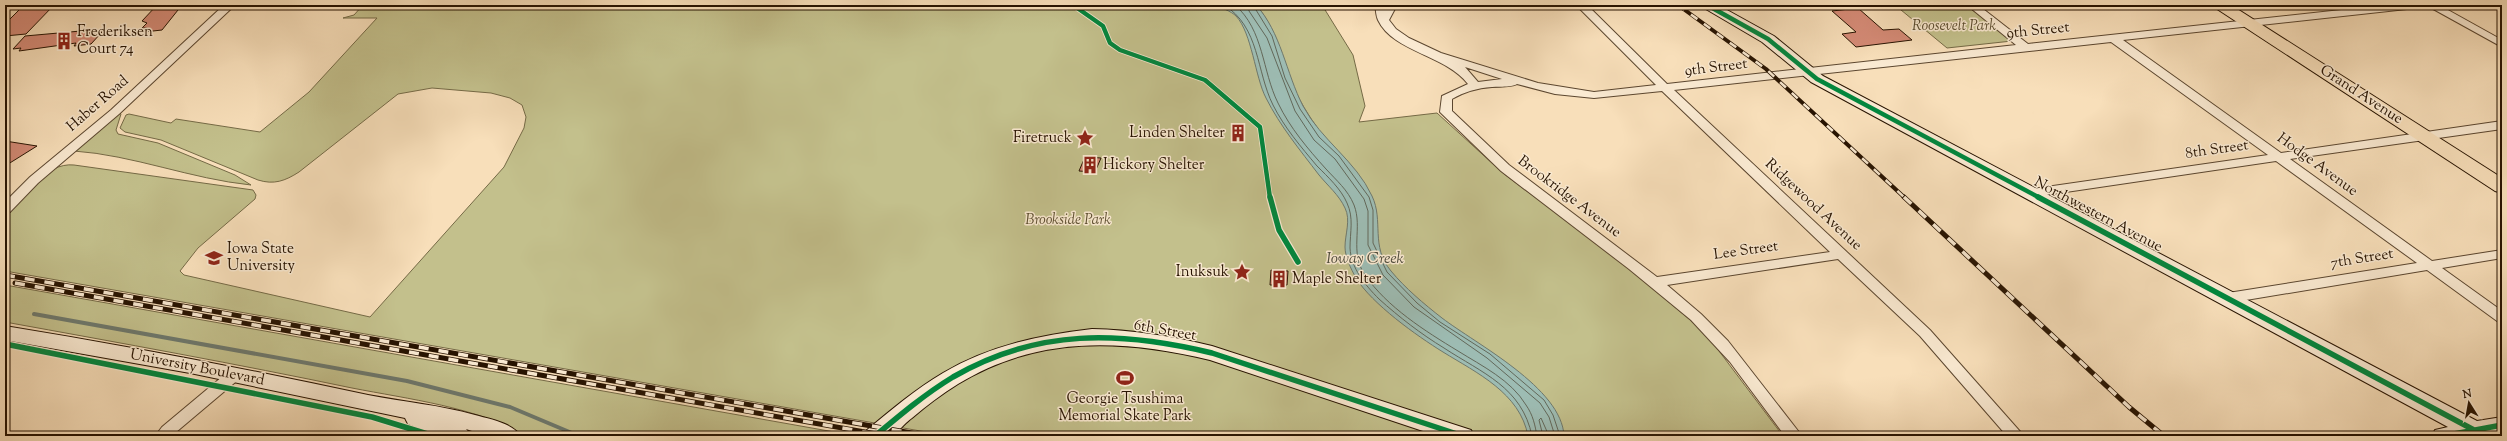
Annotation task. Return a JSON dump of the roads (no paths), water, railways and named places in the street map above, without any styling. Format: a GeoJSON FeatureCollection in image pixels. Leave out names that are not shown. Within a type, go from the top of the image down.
{"type":"FeatureCollection","features":[{"type":"Feature","properties":{"kind":"main road","name":"Northwestern Avenue"},"geometry":{"type":"LineString","coordinates":[[1707,5],[1768,39],[1808,72],[2479,433]]}},
{"type":"Feature","properties":{"kind":"main road","name":"Grand Avenue"},"geometry":{"type":"LineString","coordinates":[[2219,5],[2502,186]]}},
{"type":"Feature","properties":{"kind":"main road","name":"University Boulevard"},"geometry":{"type":"LineString","coordinates":[[5,333],[234,375],[389,407],[470,420],[509,436]]}},
{"type":"Feature","properties":{"kind":"main road","name":"6th Street"},"geometry":{"type":"LineString","coordinates":[[875,436],[944,382],[985,361],[1035,345],[1064,340],[1109,336],[1146,338],[1196,348],[1463,436]]}},
{"type":"Feature","properties":{"kind":"main road","name":"University Boulevard"},"geometry":{"type":"LineString","coordinates":[[389,407],[461,436]]}},
{"type":"Feature","properties":{"kind":"main road"},"geometry":{"type":"LineString","coordinates":[[2443,436],[2479,433],[2502,425]]}},
{"type":"Feature","properties":{"kind":"street","name":"Haber Road"},"geometry":{"type":"LineString","coordinates":[[5,209],[34,180],[115,112],[230,5]]}},
{"type":"Feature","properties":{"kind":"street"},"geometry":{"type":"LineString","coordinates":[[1380,5],[1384,19],[1391,30],[1404,40],[1442,56],[1460,66],[1470,74],[1475,85]]}},
{"type":"Feature","properties":{"kind":"street"},"geometry":{"type":"LineString","coordinates":[[1384,19],[1386,12],[1392,5]]}},
{"type":"Feature","properties":{"kind":"street"},"geometry":{"type":"LineString","coordinates":[[1572,5],[1583,7]]}},
{"type":"Feature","properties":{"kind":"street"},"geometry":{"type":"LineString","coordinates":[[1972,5],[2025,47]]}},
{"type":"Feature","properties":{"kind":"street","name":"9th Street"},"geometry":{"type":"LineString","coordinates":[[1442,56],[1522,83],[1572,95],[1594,95],[1666,89],[2025,47],[2416,5]]}},
{"type":"Feature","properties":{"kind":"street"},"geometry":{"type":"LineString","coordinates":[[2432,5],[2502,44]]}},
{"type":"Feature","properties":{"kind":"street","name":"Ridgewood Avenue"},"geometry":{"type":"LineString","coordinates":[[1583,7],[1666,89],[1843,254],[1925,333],[2016,436]]}},
{"type":"Feature","properties":{"kind":"street","name":"Hodge Avenue"},"geometry":{"type":"LineString","coordinates":[[2113,38],[2502,318]]}},
{"type":"Feature","properties":{"kind":"street","name":"9th Street"},"geometry":{"type":"LineString","coordinates":[[1475,85],[1522,83]]}},
{"type":"Feature","properties":{"kind":"street","name":"Brookridge Avenue"},"geometry":{"type":"LineString","coordinates":[[1475,85],[1446,98],[1444,104],[1446,112],[1456,123],[1531,191],[1654,282],[1721,340],[1794,436]]}},
{"type":"Feature","properties":{"kind":"street","name":"8th Street"},"geometry":{"type":"LineString","coordinates":[[2032,193],[2502,125]]}},
{"type":"Feature","properties":{"kind":"street","name":"Lee Street"},"geometry":{"type":"LineString","coordinates":[[1654,282],[1843,254]]}},
{"type":"Feature","properties":{"kind":"street","name":"7th Street"},"geometry":{"type":"LineString","coordinates":[[2228,298],[2502,254]]}},
{"type":"Feature","properties":{"kind":"street"},"geometry":{"type":"LineString","coordinates":[[169,436],[167,431],[234,375]]}},
{"type":"Feature","properties":{"kind":"water","name":"Ioway Creek"},"geometry":{"type":"Polygon","coordinates":[[[1215,5],[1256,5],[1272,28],[1297,93],[1310,118],[1357,172],[1372,196],[1377,215],[1381,252],[1391,271],[1409,290],[1435,313],[1495,354],[1533,384],[1549,401],[1560,418],[1564,436],[1528,436],[1523,421],[1507,396],[1483,376],[1432,345],[1396,319],[1363,288],[1356,278],[1346,255],[1345,247],[1348,217],[1343,203],[1319,175],[1291,138],[1266,98],[1246,33],[1236,16],[1215,5]]]}},
{"type":"Feature","properties":{"kind":"waterway"},"geometry":{"type":"LineString","coordinates":[[34,314],[407,381],[510,407],[579,436]]}},
{"type":"Feature","properties":{"kind":"railway"},"geometry":{"type":"LineString","coordinates":[[1678,5],[1766,69],[1905,198]]}},
{"type":"Feature","properties":{"kind":"railway"},"geometry":{"type":"LineString","coordinates":[[1904,197],[2129,407],[2164,436]]}},
{"type":"Feature","properties":{"kind":"railway"},"geometry":{"type":"LineString","coordinates":[[5,275],[929,436]]}},
{"type":"Feature","properties":{"kind":"railway"},"geometry":{"type":"LineString","coordinates":[[15,283],[888,436]]}},
{"type":"Feature","properties":{"kind":"place","name":"Frederiksen Court 74"},"geometry":{"type":"Point","coordinates":[64,41]}},
{"type":"Feature","properties":{"kind":"place","name":"Linden Shelter"},"geometry":{"type":"Point","coordinates":[1238,133]}},
{"type":"Feature","properties":{"kind":"place","name":"Firetruck"},"geometry":{"type":"Point","coordinates":[1085,138]}},
{"type":"Feature","properties":{"kind":"place","name":"Hickory Shelter"},"geometry":{"type":"Point","coordinates":[1090,165]}},
{"type":"Feature","properties":{"kind":"place","name":"Iowa State University"},"geometry":{"type":"Point","coordinates":[214,258]}},
{"type":"Feature","properties":{"kind":"place","name":"Inuksuk"},"geometry":{"type":"Point","coordinates":[1242,272]}},
{"type":"Feature","properties":{"kind":"place","name":"Maple Shelter"},"geometry":{"type":"Point","coordinates":[1279,279]}},
{"type":"Feature","properties":{"kind":"place","name":"Georgie Tsushima Memorial Skate Park"},"geometry":{"type":"Point","coordinates":[1125,378]}},
{"type":"Feature","properties":{"kind":"park label","name":"Roosevelt Park"},"geometry":{"type":"Point","coordinates":[1954,26]}},
{"type":"Feature","properties":{"kind":"park label","name":"Brookside Park"},"geometry":{"type":"Point","coordinates":[1068,220]}}]}
